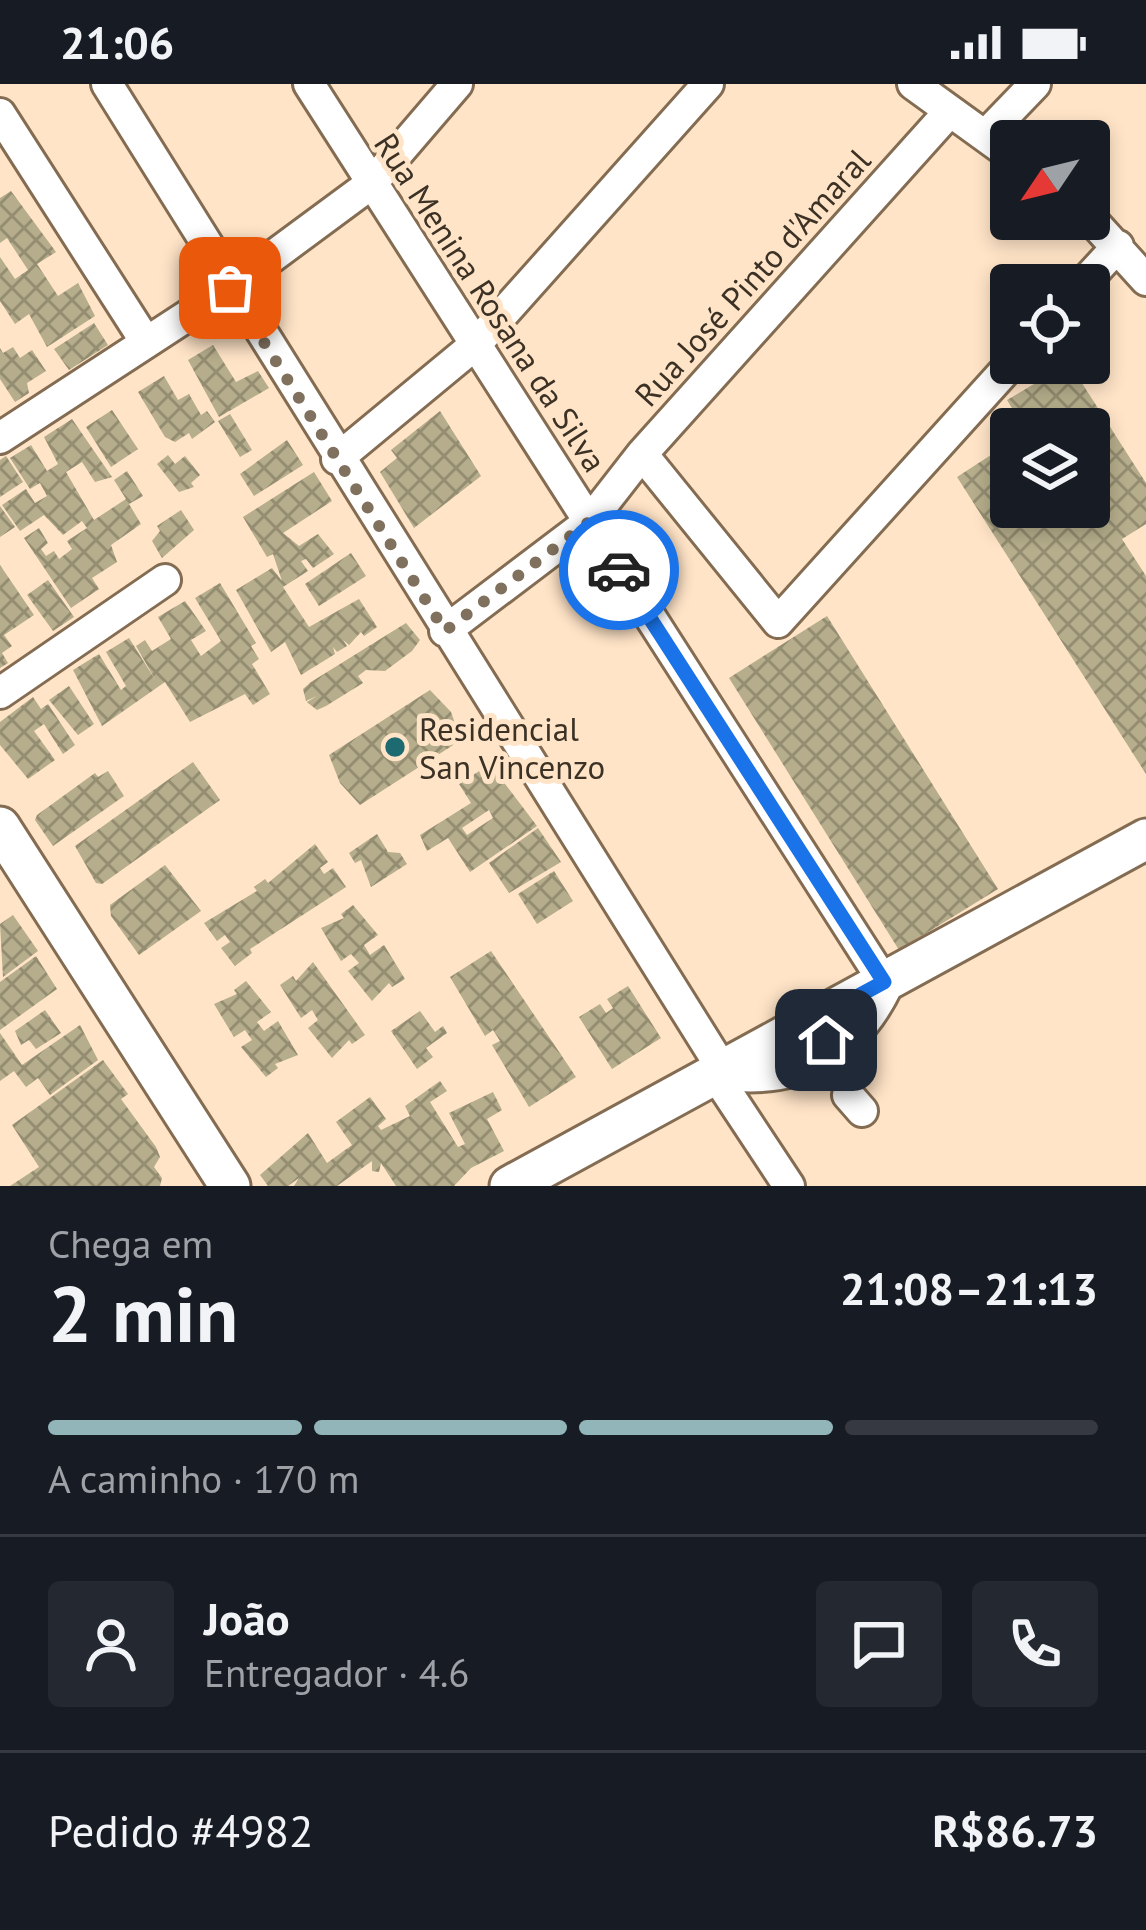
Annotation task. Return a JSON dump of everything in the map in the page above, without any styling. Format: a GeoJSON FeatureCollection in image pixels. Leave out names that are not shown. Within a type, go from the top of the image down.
{"type":"FeatureCollection","features":[{"type":"Feature","properties":{"kind":"main road"},"geometry":{"type":"LineString","coordinates":[[0,827],[230,1186]]}},
{"type":"Feature","properties":{"kind":"main road"},"geometry":{"type":"LineString","coordinates":[[523,1183],[719,1072],[775,1073],[810,1042],[836,1008],[1146,839]]}},
{"type":"Feature","properties":{"kind":"main road"},"geometry":{"type":"LineString","coordinates":[[810,1042],[859,1025],[884,982]]}},
{"type":"Feature","properties":{"kind":"street"},"geometry":{"type":"LineString","coordinates":[[107,84],[789,1186]]}},
{"type":"Feature","properties":{"kind":"street","name":"Rua Menina Rosana da Silva"},"geometry":{"type":"LineString","coordinates":[[309,84],[884,982]]}},
{"type":"Feature","properties":{"kind":"street"},"geometry":{"type":"LineString","coordinates":[[0,438],[144,339],[230,288],[372,183],[457,84]]}},
{"type":"Feature","properties":{"kind":"street"},"geometry":{"type":"LineString","coordinates":[[337,459],[476,344],[709,84]]}},
{"type":"Feature","properties":{"kind":"street"},"geometry":{"type":"LineString","coordinates":[[913,84],[990,140]]}},
{"type":"Feature","properties":{"kind":"street"},"geometry":{"type":"LineString","coordinates":[[985,136],[1035,84]]}},
{"type":"Feature","properties":{"kind":"street","name":"Rua José Pinto d'Amaral"},"geometry":{"type":"LineString","coordinates":[[445,631],[589,522],[641,454],[950,111]]}},
{"type":"Feature","properties":{"kind":"street"},"geometry":{"type":"LineString","coordinates":[[0,114],[144,339]]}},
{"type":"Feature","properties":{"kind":"street"},"geometry":{"type":"LineString","coordinates":[[1110,238],[1146,280]]}},
{"type":"Feature","properties":{"kind":"street"},"geometry":{"type":"LineString","coordinates":[[1101,264],[1118,246]]}},
{"type":"Feature","properties":{"kind":"street"},"geometry":{"type":"LineString","coordinates":[[641,454],[778,622],[993,384]]}},
{"type":"Feature","properties":{"kind":"street"},"geometry":{"type":"LineString","coordinates":[[0,693],[165,580]]}},
{"type":"Feature","properties":{"kind":"building"},"geometry":{"type":"Polygon","coordinates":[[[11,191],[56,252],[37,264],[58,296],[78,283],[95,316],[47,347],[29,314],[15,324],[0,301],[0,257],[15,279],[28,270],[7,238],[0,243],[0,198],[11,191]]]}},
{"type":"Feature","properties":{"kind":"building"},"geometry":{"type":"Polygon","coordinates":[[[94,323],[108,345],[69,370],[54,349],[94,323]]]}},
{"type":"Feature","properties":{"kind":"building"},"geometry":{"type":"Polygon","coordinates":[[[213,345],[236,382],[258,371],[269,388],[219,417],[188,360],[213,345]]]}},
{"type":"Feature","properties":{"kind":"building"},"geometry":{"type":"Polygon","coordinates":[[[13,347],[20,358],[32,350],[46,371],[27,383],[29,393],[15,402],[0,379],[0,348],[3,353],[13,347]]]}},
{"type":"Feature","properties":{"kind":"building"},"geometry":{"type":"Polygon","coordinates":[[[164,376],[178,400],[189,394],[201,415],[207,411],[215,422],[192,439],[189,433],[175,442],[165,437],[138,392],[164,376]]]}},
{"type":"Feature","properties":{"kind":"building"},"geometry":{"type":"Polygon","coordinates":[[[1034,384],[1082,384],[1098,408],[1012,408],[1007,400],[1034,384]]]}},
{"type":"Feature","properties":{"kind":"building"},"geometry":{"type":"Polygon","coordinates":[[[112,410],[138,449],[111,467],[86,427],[112,410]]]}},
{"type":"Feature","properties":{"kind":"building"},"geometry":{"type":"Polygon","coordinates":[[[440,411],[481,476],[414,528],[380,472],[397,458],[391,450],[440,411]]]}},
{"type":"Feature","properties":{"kind":"building"},"geometry":{"type":"Polygon","coordinates":[[[230,414],[252,450],[240,457],[218,421],[230,414]]]}},
{"type":"Feature","properties":{"kind":"building"},"geometry":{"type":"Polygon","coordinates":[[[72,419],[112,477],[95,482],[82,462],[66,472],[94,520],[126,499],[114,480],[127,471],[143,496],[129,504],[141,524],[111,545],[117,562],[92,578],[99,589],[71,608],[24,538],[39,528],[48,543],[41,549],[46,556],[54,551],[59,559],[72,549],[67,541],[87,528],[82,521],[63,535],[44,515],[20,531],[2,505],[26,489],[35,503],[47,496],[40,483],[30,489],[10,458],[31,445],[47,471],[58,464],[44,437],[72,419]]]}},
{"type":"Feature","properties":{"kind":"building"},"geometry":{"type":"Polygon","coordinates":[[[1110,427],[1146,483],[1146,524],[1122,539],[1146,576],[1146,774],[957,477],[990,456],[990,528],[1110,528],[1110,427]]]}},
{"type":"Feature","properties":{"kind":"building"},"geometry":{"type":"Polygon","coordinates":[[[287,440],[303,465],[254,496],[240,474],[287,440]]]}},
{"type":"Feature","properties":{"kind":"building"},"geometry":{"type":"Polygon","coordinates":[[[168,455],[175,464],[185,456],[200,475],[191,483],[194,487],[179,492],[157,464],[168,455]]]}},
{"type":"Feature","properties":{"kind":"building"},"geometry":{"type":"Polygon","coordinates":[[[6,456],[23,482],[0,497],[0,460],[6,456]]]}},
{"type":"Feature","properties":{"kind":"building"},"geometry":{"type":"Polygon","coordinates":[[[314,472],[332,501],[283,533],[299,546],[318,534],[334,554],[313,568],[306,559],[301,561],[308,571],[283,587],[309,627],[359,599],[377,627],[364,636],[361,632],[349,645],[343,640],[347,646],[337,652],[333,647],[335,654],[301,675],[285,642],[271,652],[236,590],[272,568],[282,581],[273,554],[267,557],[243,517],[314,472]]]}},
{"type":"Feature","properties":{"kind":"building"},"geometry":{"type":"Polygon","coordinates":[[[0,506],[15,527],[0,537],[0,506]]]}},
{"type":"Feature","properties":{"kind":"building"},"geometry":{"type":"Polygon","coordinates":[[[181,510],[194,530],[162,558],[152,541],[160,531],[157,526],[181,510]]]}},
{"type":"Feature","properties":{"kind":"building"},"geometry":{"type":"Polygon","coordinates":[[[351,553],[366,576],[319,606],[305,584],[351,553]]]}},
{"type":"Feature","properties":{"kind":"building"},"geometry":{"type":"Polygon","coordinates":[[[0,565],[34,615],[4,635],[12,646],[2,653],[8,663],[0,668],[0,565]]]}},
{"type":"Feature","properties":{"kind":"building"},"geometry":{"type":"Polygon","coordinates":[[[48,580],[74,617],[53,631],[27,595],[48,580]]]}},
{"type":"Feature","properties":{"kind":"building"},"geometry":{"type":"Polygon","coordinates":[[[220,583],[256,643],[251,646],[259,659],[252,664],[270,694],[253,705],[245,694],[190,722],[165,682],[102,726],[73,670],[99,654],[121,690],[126,686],[106,652],[129,638],[156,681],[136,646],[145,640],[152,651],[171,639],[158,617],[185,601],[206,631],[191,640],[201,656],[221,641],[195,598],[220,583]]]}},
{"type":"Feature","properties":{"kind":"building"},"geometry":{"type":"Polygon","coordinates":[[[827,616],[998,889],[899,950],[729,678],[827,616]]]}},
{"type":"Feature","properties":{"kind":"building"},"geometry":{"type":"Polygon","coordinates":[[[406,623],[420,640],[412,651],[385,671],[366,670],[358,676],[363,683],[326,706],[317,710],[307,702],[317,696],[306,701],[303,689],[311,682],[406,623]]]}},
{"type":"Feature","properties":{"kind":"building"},"geometry":{"type":"Polygon","coordinates":[[[69,686],[94,724],[78,735],[49,700],[69,686]]]}},
{"type":"Feature","properties":{"kind":"building","name":"Residencial San Vincenzo"},"geometry":{"type":"Polygon","coordinates":[[[430,690],[451,712],[461,740],[360,805],[340,783],[329,755],[430,690]]]}},
{"type":"Feature","properties":{"kind":"building"},"geometry":{"type":"Polygon","coordinates":[[[33,697],[41,709],[48,704],[75,745],[63,754],[44,724],[34,731],[55,760],[28,779],[0,745],[0,722],[33,697]]]}},
{"type":"Feature","properties":{"kind":"building"},"geometry":{"type":"Polygon","coordinates":[[[193,762],[220,800],[102,884],[96,883],[75,846],[193,762]]]}},
{"type":"Feature","properties":{"kind":"building"},"geometry":{"type":"Polygon","coordinates":[[[490,764],[537,826],[470,872],[448,838],[427,851],[420,835],[471,803],[459,784],[490,764]],[[489,810],[462,828],[467,835],[493,818],[489,810]]]}},
{"type":"Feature","properties":{"kind":"building"},"geometry":{"type":"Polygon","coordinates":[[[108,771],[124,796],[53,846],[35,820],[37,815],[95,773],[98,777],[108,771]]]}},
{"type":"Feature","properties":{"kind":"building"},"geometry":{"type":"Polygon","coordinates":[[[538,828],[561,862],[509,893],[489,863],[538,828]]]}},
{"type":"Feature","properties":{"kind":"building"},"geometry":{"type":"Polygon","coordinates":[[[377,834],[388,852],[400,853],[407,864],[371,887],[361,860],[355,863],[349,853],[377,834]]]}},
{"type":"Feature","properties":{"kind":"building"},"geometry":{"type":"Polygon","coordinates":[[[315,844],[328,862],[320,868],[324,874],[333,868],[346,887],[250,949],[252,953],[235,966],[221,948],[230,942],[225,935],[217,941],[204,923],[257,891],[254,887],[265,879],[268,883],[315,844]]]}},
{"type":"Feature","properties":{"kind":"building"},"geometry":{"type":"Polygon","coordinates":[[[165,865],[201,911],[139,955],[111,916],[110,905],[165,865]]]}},
{"type":"Feature","properties":{"kind":"building"},"geometry":{"type":"Polygon","coordinates":[[[554,871],[573,901],[537,924],[518,894],[554,871]]]}},
{"type":"Feature","properties":{"kind":"building"},"geometry":{"type":"Polygon","coordinates":[[[353,905],[378,935],[364,945],[370,955],[384,945],[405,979],[392,987],[389,983],[372,1001],[348,971],[359,963],[351,954],[341,961],[321,928],[344,918],[341,914],[353,905]]]}},
{"type":"Feature","properties":{"kind":"building"},"geometry":{"type":"Polygon","coordinates":[[[13,915],[38,951],[3,977],[0,924],[13,915]]]}},
{"type":"Feature","properties":{"kind":"building"},"geometry":{"type":"Polygon","coordinates":[[[491,951],[576,1077],[529,1107],[492,1045],[500,1041],[493,1030],[485,1036],[450,977],[491,951]]]}},
{"type":"Feature","properties":{"kind":"building"},"geometry":{"type":"Polygon","coordinates":[[[36,956],[57,989],[0,1030],[0,982],[36,956]]]}},
{"type":"Feature","properties":{"kind":"building"},"geometry":{"type":"Polygon","coordinates":[[[313,962],[365,1035],[352,1044],[349,1040],[332,1058],[308,1028],[318,1020],[312,1010],[301,1018],[280,985],[293,976],[296,981],[313,962]]]}},
{"type":"Feature","properties":{"kind":"building"},"geometry":{"type":"Polygon","coordinates":[[[246,981],[271,1012],[257,1022],[264,1031],[278,1021],[298,1055],[275,1064],[278,1068],[266,1077],[241,1047],[252,1040],[245,1030],[234,1037],[214,1004],[237,994],[234,990],[246,981]]]}},
{"type":"Feature","properties":{"kind":"building"},"geometry":{"type":"Polygon","coordinates":[[[628,986],[661,1038],[612,1069],[579,1017],[600,1004],[606,1013],[613,1008],[607,999],[628,986]]]}},
{"type":"Feature","properties":{"kind":"building"},"geometry":{"type":"Polygon","coordinates":[[[45,1010],[61,1033],[36,1049],[29,1040],[21,1045],[15,1031],[45,1010]]]}},
{"type":"Feature","properties":{"kind":"building"},"geometry":{"type":"Polygon","coordinates":[[[420,1011],[435,1032],[443,1026],[447,1033],[426,1048],[433,1057],[417,1069],[391,1031],[420,1011]]]}},
{"type":"Feature","properties":{"kind":"building"},"geometry":{"type":"Polygon","coordinates":[[[80,1025],[98,1060],[50,1095],[38,1078],[26,1087],[14,1071],[0,1081],[0,1033],[22,1065],[80,1025]]]}},
{"type":"Feature","properties":{"kind":"building"},"geometry":{"type":"Polygon","coordinates":[[[103,1060],[128,1094],[121,1099],[156,1147],[160,1157],[154,1167],[162,1178],[160,1186],[10,1186],[39,1167],[12,1125],[103,1060]]]}},
{"type":"Feature","properties":{"kind":"building"},"geometry":{"type":"Polygon","coordinates":[[[440,1081],[447,1091],[430,1102],[458,1147],[465,1144],[449,1113],[493,1092],[502,1110],[487,1119],[504,1151],[471,1168],[454,1186],[396,1186],[381,1163],[379,1172],[372,1171],[372,1161],[337,1186],[294,1186],[299,1178],[288,1186],[268,1186],[260,1175],[308,1133],[327,1163],[352,1145],[336,1122],[370,1097],[386,1119],[378,1126],[381,1130],[410,1116],[405,1106],[440,1081]]]}},
{"type":"Feature","properties":{"kind":"way so far"},"geometry":{"type":"LineString","coordinates":[[230,288],[445,631],[589,522],[619,570]]}},
{"type":"Feature","properties":{"kind":"place","name":"Residencial San Vincenzo"},"geometry":{"type":"Point","coordinates":[395,747]}},
{"type":"Feature","properties":{"kind":"route"},"geometry":{"type":"LineString","coordinates":[[619,570],[884,982],[836,1008],[826,1040]]}}]}
